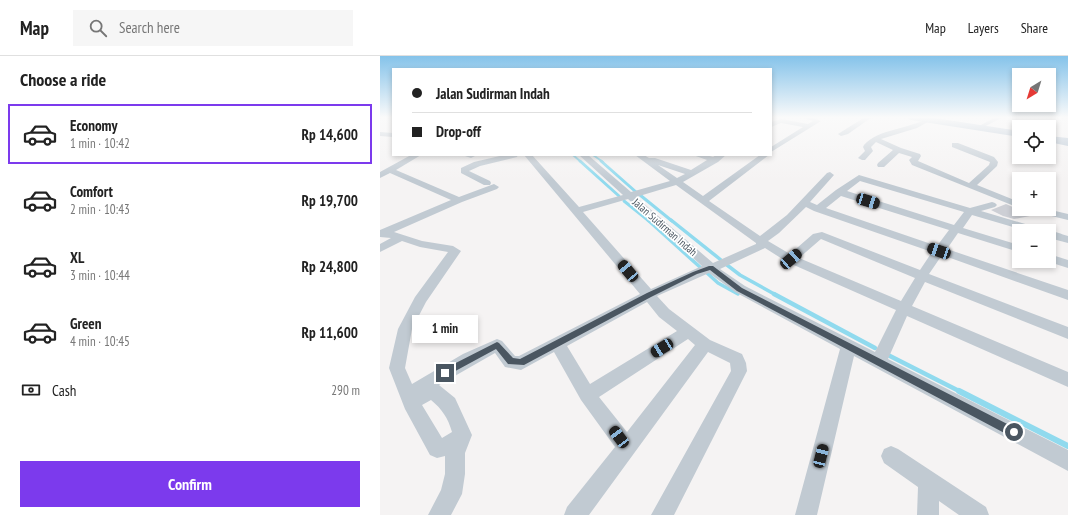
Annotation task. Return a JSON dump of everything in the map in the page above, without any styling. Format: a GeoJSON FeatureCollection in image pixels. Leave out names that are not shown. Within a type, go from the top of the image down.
{"type":"FeatureCollection","features":[{"type":"Feature","properties":{"kind":"main road"},"geometry":{"type":"LineString","coordinates":[[1056,140],[1068,142]]}},
{"type":"Feature","properties":{"kind":"street"},"geometry":{"type":"LineString","coordinates":[[775,144],[785,138]]}},
{"type":"Feature","properties":{"kind":"street"},"geometry":{"type":"LineString","coordinates":[[862,158],[869,151],[867,148],[869,144],[877,140],[898,150],[917,156],[913,160],[915,163],[1012,202]]}},
{"type":"Feature","properties":{"kind":"street"},"geometry":{"type":"LineString","coordinates":[[955,146],[991,159],[994,162],[993,166],[971,186]]}},
{"type":"Feature","properties":{"kind":"street"},"geometry":{"type":"LineString","coordinates":[[881,165],[898,150]]}},
{"type":"Feature","properties":{"kind":"street"},"geometry":{"type":"LineString","coordinates":[[380,175],[414,156]]}},
{"type":"Feature","properties":{"kind":"street"},"geometry":{"type":"LineString","coordinates":[[380,234],[491,185],[465,173],[464,170],[477,164],[510,156]]}},
{"type":"Feature","properties":{"kind":"street"},"geometry":{"type":"LineString","coordinates":[[529,156],[664,313],[687,332],[705,344],[736,359],[738,363],[739,371],[662,515]]}},
{"type":"Feature","properties":{"kind":"street","name":"Jalan Sudirman Indah"},"geometry":{"type":"LineString","coordinates":[[584,156],[711,268],[740,289],[848,347],[1068,460]]}},
{"type":"Feature","properties":{"kind":"street"},"geometry":{"type":"LineString","coordinates":[[642,156],[692,173]]}},
{"type":"Feature","properties":{"kind":"street"},"geometry":{"type":"LineString","coordinates":[[642,156],[763,243],[791,259],[1068,380]]}},
{"type":"Feature","properties":{"kind":"street"},"geometry":{"type":"LineString","coordinates":[[708,156],[718,157]]}},
{"type":"Feature","properties":{"kind":"street"},"geometry":{"type":"LineString","coordinates":[[704,200],[764,156]]}},
{"type":"Feature","properties":{"kind":"street"},"geometry":{"type":"LineString","coordinates":[[577,211],[677,182],[718,157]]}},
{"type":"Feature","properties":{"kind":"street"},"geometry":{"type":"LineString","coordinates":[[390,170],[459,200]]}},
{"type":"Feature","properties":{"kind":"street"},"geometry":{"type":"LineString","coordinates":[[410,398],[470,358],[497,345],[510,362],[521,362],[649,295],[763,243],[787,221],[830,175]]}},
{"type":"Feature","properties":{"kind":"street"},"geometry":{"type":"LineString","coordinates":[[818,209],[857,179],[862,179],[1014,224]]}},
{"type":"Feature","properties":{"kind":"street"},"geometry":{"type":"LineString","coordinates":[[839,192],[1012,247]]}},
{"type":"Feature","properties":{"kind":"street"},"geometry":{"type":"LineString","coordinates":[[803,203],[1068,295]]}},
{"type":"Feature","properties":{"kind":"street"},"geometry":{"type":"LineString","coordinates":[[878,362],[904,308],[922,276],[939,251],[970,211],[992,205]]}},
{"type":"Feature","properties":{"kind":"street"},"geometry":{"type":"LineString","coordinates":[[1056,215],[1068,218]]}},
{"type":"Feature","properties":{"kind":"street"},"geometry":{"type":"LineString","coordinates":[[380,234],[400,237],[420,244],[449,248],[454,251],[437,278],[420,300],[405,328],[397,368],[410,398],[437,448],[448,446],[463,436]]}},
{"type":"Feature","properties":{"kind":"street"},"geometry":{"type":"LineString","coordinates":[[791,259],[817,236],[822,235],[1068,333]]}},
{"type":"Feature","properties":{"kind":"street"},"geometry":{"type":"LineString","coordinates":[[1056,236],[1068,240]]}},
{"type":"Feature","properties":{"kind":"street"},"geometry":{"type":"LineString","coordinates":[[380,249],[400,237]]}},
{"type":"Feature","properties":{"kind":"street"},"geometry":{"type":"LineString","coordinates":[[1056,260],[1068,264]]}},
{"type":"Feature","properties":{"kind":"street"},"geometry":{"type":"LineString","coordinates":[[587,395],[687,332]]}},
{"type":"Feature","properties":{"kind":"street"},"geometry":{"type":"LineString","coordinates":[[557,343],[587,395],[627,448]]}},
{"type":"Feature","properties":{"kind":"street"},"geometry":{"type":"LineString","coordinates":[[575,515],[705,344]]}},
{"type":"Feature","properties":{"kind":"street"},"geometry":{"type":"LineString","coordinates":[[806,515],[848,347]]}},
{"type":"Feature","properties":{"kind":"street"},"geometry":{"type":"LineString","coordinates":[[410,398],[432,390],[449,404],[460,426],[463,436],[455,453],[452,494],[439,515]]}},
{"type":"Feature","properties":{"kind":"street"},"geometry":{"type":"LineString","coordinates":[[891,456],[978,515]]}},
{"type":"Feature","properties":{"kind":"street"},"geometry":{"type":"LineString","coordinates":[[928,515],[929,482]]}},
{"type":"Feature","properties":{"kind":"building"},"geometry":{"type":"Polygon","coordinates":[[[1006,204],[1012,207],[1012,216],[1030,216],[1014,219],[1003,216],[991,210],[1006,204]]]}},
{"type":"Feature","properties":{"kind":"waterway"},"geometry":{"type":"LineString","coordinates":[[574,156],[581,162]]}},
{"type":"Feature","properties":{"kind":"waterway"},"geometry":{"type":"LineString","coordinates":[[594,156],[603,162]]}},
{"type":"Feature","properties":{"kind":"waterway"},"geometry":{"type":"LineString","coordinates":[[580,161],[619,196]]}},
{"type":"Feature","properties":{"kind":"waterway"},"geometry":{"type":"LineString","coordinates":[[601,161],[636,192]]}},
{"type":"Feature","properties":{"kind":"waterway"},"geometry":{"type":"LineString","coordinates":[[640,195],[672,221]]}},
{"type":"Feature","properties":{"kind":"waterway"},"geometry":{"type":"LineString","coordinates":[[624,201],[649,221]]}},
{"type":"Feature","properties":{"kind":"waterway"},"geometry":{"type":"LineString","coordinates":[[648,220],[701,268]]}},
{"type":"Feature","properties":{"kind":"waterway"},"geometry":{"type":"LineString","coordinates":[[671,220],[721,260]]}},
{"type":"Feature","properties":{"kind":"waterway"},"geometry":{"type":"LineString","coordinates":[[727,265],[740,275],[776,295]]}},
{"type":"Feature","properties":{"kind":"waterway"},"geometry":{"type":"LineString","coordinates":[[706,272],[718,283],[738,294]]}},
{"type":"Feature","properties":{"kind":"waterway"},"geometry":{"type":"LineString","coordinates":[[774,294],[875,348]]}},
{"type":"Feature","properties":{"kind":"waterway"},"geometry":{"type":"LineString","coordinates":[[886,354],[961,392]]}},
{"type":"Feature","properties":{"kind":"waterway"},"geometry":{"type":"LineString","coordinates":[[959,391],[1068,446]]}},
{"type":"Feature","properties":{"kind":"route"},"geometry":{"type":"LineString","coordinates":[[445,373],[470,358],[497,345],[510,362],[521,362],[532,358],[544,349],[649,295],[695,273],[711,268],[740,289],[807,326],[1014,432]]}}]}
